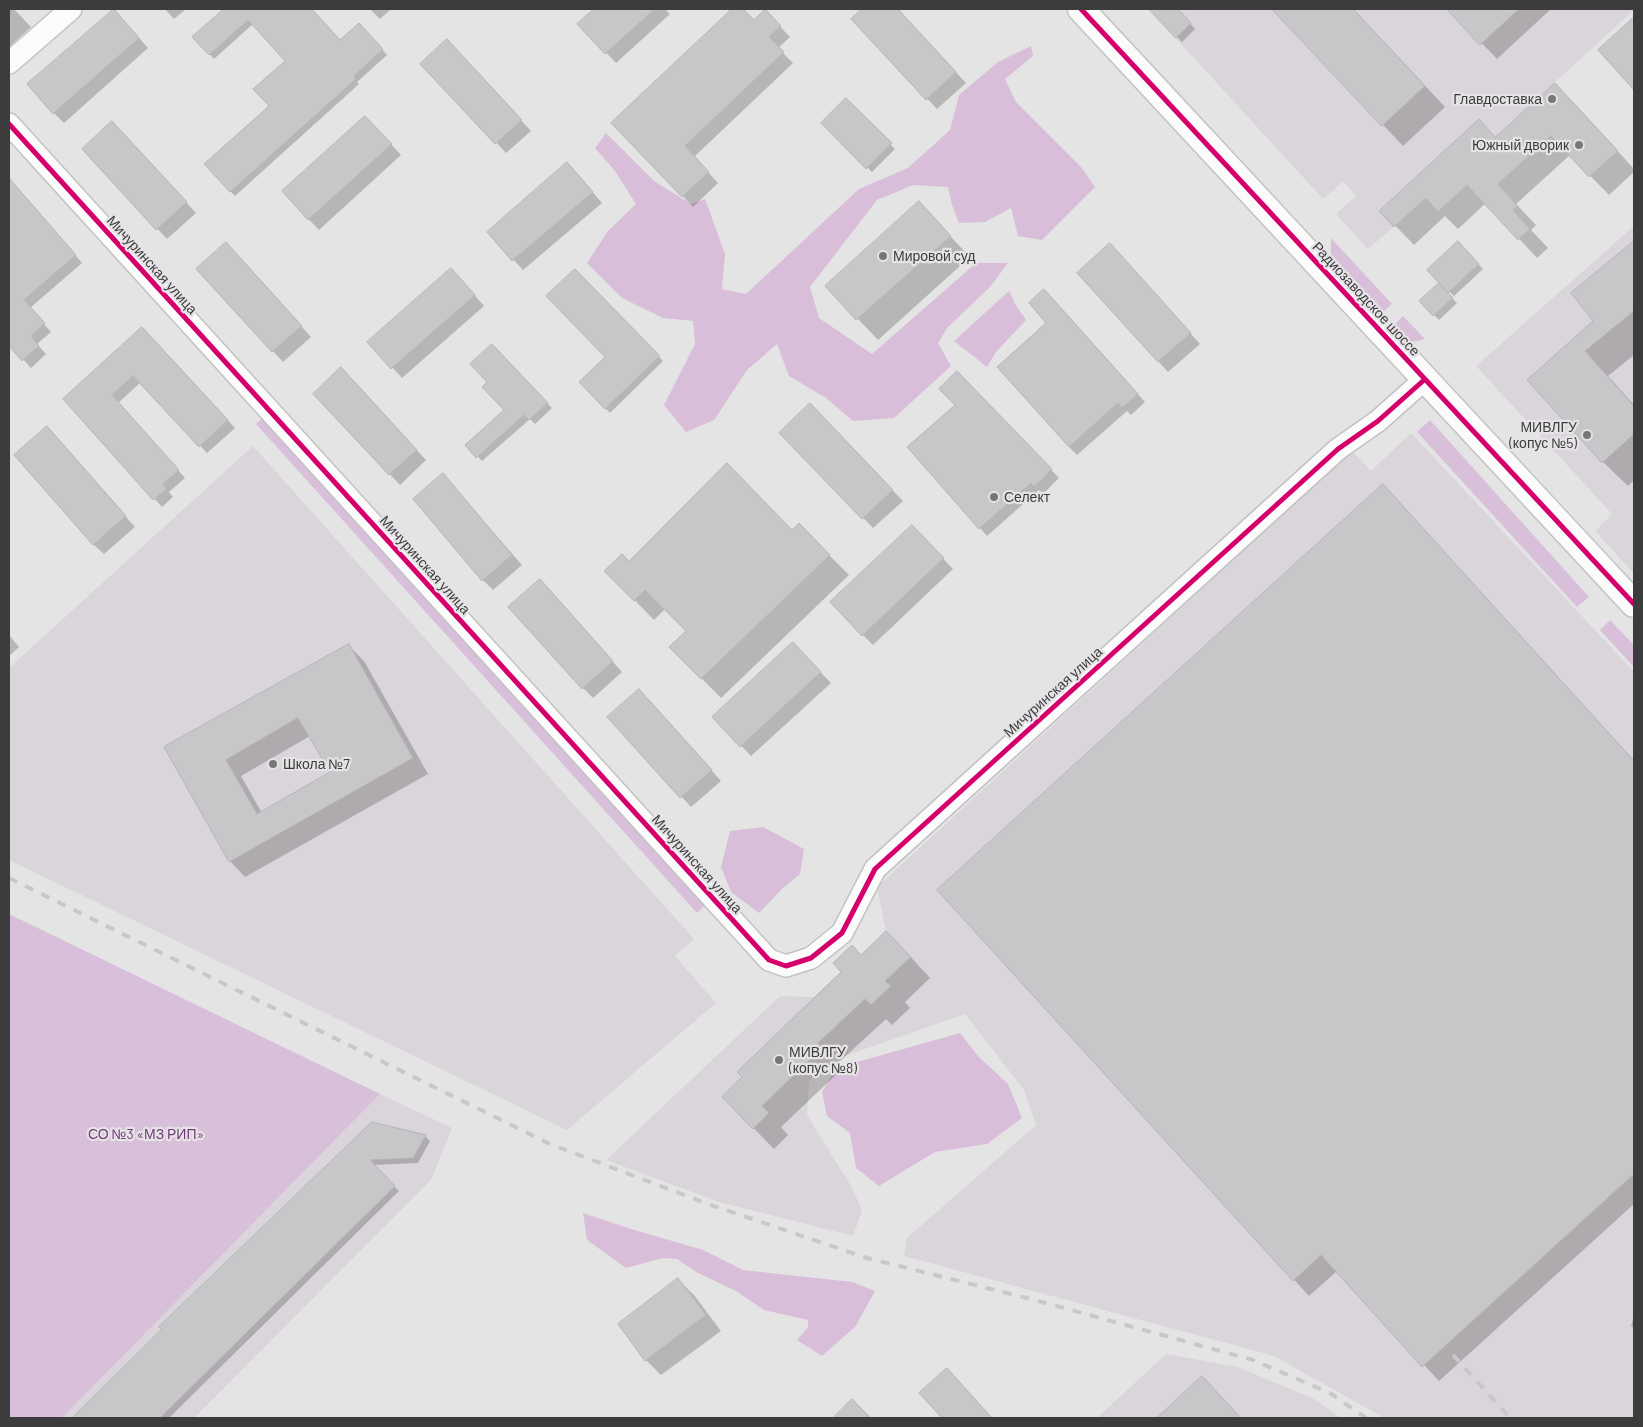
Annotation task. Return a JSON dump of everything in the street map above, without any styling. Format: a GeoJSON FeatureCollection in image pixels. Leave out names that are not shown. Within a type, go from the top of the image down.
{"type":"FeatureCollection","features":[{"type":"Feature","properties":{"kind":"street"},"geometry":{"type":"LineString","coordinates":[[9,63],[71,9]]}},
{"type":"Feature","properties":{"kind":"street","name":"Радиозаводское шоссе"},"geometry":{"type":"LineString","coordinates":[[1081,9],[1634,604]]}},
{"type":"Feature","properties":{"kind":"street","name":"Мичуринская улица"},"geometry":{"type":"LineString","coordinates":[[9,124],[769,960],[786,966],[811,958],[842,933],[874,869],[1338,449],[1378,421],[1424,380]]}},
{"type":"Feature","properties":{"kind":"shaded area"},"geometry":{"type":"Polygon","coordinates":[[[1149,9],[1634,10],[1495,137],[1479,120],[1380,210],[1394,227],[1368,249],[1336,214],[1356,196],[1351,190],[1343,182],[1323,199],[1149,9]]]}},
{"type":"Feature","properties":{"kind":"shaded area"},"geometry":{"type":"Polygon","coordinates":[[[1031,46],[1033,56],[1005,79],[1016,102],[1081,167],[1095,187],[1042,240],[1018,236],[1011,208],[985,222],[959,223],[948,187],[913,185],[877,200],[810,287],[819,318],[872,354],[976,263],[1008,263],[990,287],[948,327],[938,343],[951,366],[894,418],[853,421],[826,398],[789,376],[777,344],[747,370],[714,420],[686,432],[664,405],[695,344],[693,321],[663,318],[622,298],[587,263],[608,231],[636,204],[615,171],[595,148],[606,133],[654,181],[691,204],[705,199],[725,254],[722,289],[746,294],[859,189],[908,168],[950,130],[959,95],[998,62],[1031,46]]]}},
{"type":"Feature","properties":{"kind":"shaded area","name":"МИВЛГУ (копус №5)"},"geometry":{"type":"Polygon","coordinates":[[[1634,226],[1634,574],[1595,531],[1612,514],[1476,366],[1634,226]]]}},
{"type":"Feature","properties":{"kind":"shaded area"},"geometry":{"type":"Polygon","coordinates":[[[1009,291],[1026,320],[996,352],[987,367],[954,341],[1009,291]]]}},
{"type":"Feature","properties":{"kind":"shaded area"},"geometry":{"type":"Polygon","coordinates":[[[1411,433],[1634,672],[1634,1418],[1384,1418],[1274,1356],[904,1256],[907,1238],[1036,1125],[1024,1090],[965,1014],[825,1063],[809,1081],[807,1115],[853,1189],[862,1211],[853,1236],[719,1202],[606,1160],[780,996],[814,997],[841,972],[833,963],[852,945],[861,955],[886,931],[877,887],[1352,451],[1371,471],[1411,433]]]}},
{"type":"Feature","properties":{"kind":"shaded area","name":"Школа №7"},"geometry":{"type":"Polygon","coordinates":[[[253,446],[694,939],[675,956],[716,1003],[567,1130],[9,860],[9,668],[253,446]]]}},
{"type":"Feature","properties":{"kind":"shaded area"},"geometry":{"type":"Polygon","coordinates":[[[763,827],[804,849],[800,874],[782,889],[759,913],[731,892],[721,867],[730,831],[763,827]]]}},
{"type":"Feature","properties":{"kind":"shaded area"},"geometry":{"type":"Polygon","coordinates":[[[960,1033],[979,1057],[1008,1084],[1022,1118],[987,1144],[935,1152],[879,1186],[856,1168],[850,1133],[827,1116],[822,1092],[836,1068],[960,1033]]]}},
{"type":"Feature","properties":{"kind":"shaded area"},"geometry":{"type":"Polygon","coordinates":[[[380,1094],[452,1128],[431,1180],[194,1418],[62,1418],[380,1094]]]}},
{"type":"Feature","properties":{"kind":"shaded area"},"geometry":{"type":"Polygon","coordinates":[[[583,1213],[703,1250],[743,1270],[852,1282],[875,1291],[855,1327],[822,1356],[797,1340],[808,1327],[808,1320],[764,1310],[736,1291],[698,1273],[677,1259],[663,1258],[626,1268],[587,1240],[583,1213]]]}},
{"type":"Feature","properties":{"kind":"shaded area"},"geometry":{"type":"Polygon","coordinates":[[[1166,1354],[1238,1367],[1314,1399],[1341,1418],[1097,1418],[1166,1354]]]}},
{"type":"Feature","properties":{"kind":"green space"},"geometry":{"type":"Polygon","coordinates":[[[1331,238],[1392,304],[1382,313],[1331,258],[1331,238]]]}},
{"type":"Feature","properties":{"kind":"green space"},"geometry":{"type":"Polygon","coordinates":[[[1403,316],[1425,339],[1409,341],[1403,338],[1393,326],[1403,316]]]}},
{"type":"Feature","properties":{"kind":"green space"},"geometry":{"type":"Polygon","coordinates":[[[266,415],[708,902],[697,913],[256,424],[266,415]]]}},
{"type":"Feature","properties":{"kind":"green space"},"geometry":{"type":"Polygon","coordinates":[[[1430,420],[1589,597],[1577,607],[1417,432],[1430,420]]]}},
{"type":"Feature","properties":{"kind":"green space"},"geometry":{"type":"Polygon","coordinates":[[[1610,620],[1634,645],[1634,667],[1600,630],[1610,620]]]}},
{"type":"Feature","properties":{"kind":"green space","name":"СО №3 «МЗ РИП»"},"geometry":{"type":"Polygon","coordinates":[[[9,914],[380,1094],[62,1418],[9,1418],[9,914]]]}},
{"type":"Feature","properties":{"kind":"building"},"geometry":{"type":"Polygon","coordinates":[[[114,9],[139,38],[53,114],[27,84],[114,9]]]}},
{"type":"Feature","properties":{"kind":"building"},"geometry":{"type":"Polygon","coordinates":[[[224,9],[312,9],[340,40],[359,23],[383,49],[354,76],[356,79],[230,192],[204,164],[269,106],[253,89],[285,61],[248,20],[209,55],[192,37],[224,9]]]}},
{"type":"Feature","properties":{"kind":"building"},"geometry":{"type":"Polygon","coordinates":[[[594,9],[655,9],[605,54],[577,24],[594,9]]]}},
{"type":"Feature","properties":{"kind":"building"},"geometry":{"type":"Polygon","coordinates":[[[732,9],[743,9],[754,20],[765,9],[781,26],[769,37],[784,52],[685,146],[709,172],[682,197],[611,123],[732,9]]]}},
{"type":"Feature","properties":{"kind":"building"},"geometry":{"type":"Polygon","coordinates":[[[862,9],[898,9],[956,72],[926,100],[851,19],[862,9]]]}},
{"type":"Feature","properties":{"kind":"building"},"geometry":{"type":"Polygon","coordinates":[[[1149,9],[1178,9],[1191,23],[1176,38],[1149,9]]]}},
{"type":"Feature","properties":{"kind":"building"},"geometry":{"type":"Polygon","coordinates":[[[1272,9],[1353,9],[1425,86],[1382,126],[1272,9]]]}},
{"type":"Feature","properties":{"kind":"building"},"geometry":{"type":"Polygon","coordinates":[[[1447,9],[1519,9],[1480,45],[1447,9]]]}},
{"type":"Feature","properties":{"kind":"building"},"geometry":{"type":"Polygon","coordinates":[[[1634,17],[1634,90],[1598,50],[1634,17]]]}},
{"type":"Feature","properties":{"kind":"building"},"geometry":{"type":"Polygon","coordinates":[[[447,39],[522,120],[495,144],[420,64],[447,39]]]}},
{"type":"Feature","properties":{"kind":"building"},"geometry":{"type":"Polygon","coordinates":[[[1555,83],[1618,151],[1589,177],[1551,136],[1498,184],[1518,206],[1513,210],[1530,229],[1518,240],[1467,185],[1438,212],[1426,198],[1394,227],[1379,211],[1479,119],[1495,137],[1555,83]]]}},
{"type":"Feature","properties":{"kind":"building"},"geometry":{"type":"Polygon","coordinates":[[[846,98],[892,143],[866,169],[821,123],[846,98]]]}},
{"type":"Feature","properties":{"kind":"building"},"geometry":{"type":"Polygon","coordinates":[[[365,116],[392,144],[308,220],[282,191],[365,116]]]}},
{"type":"Feature","properties":{"kind":"building"},"geometry":{"type":"Polygon","coordinates":[[[112,121],[187,202],[156,230],[82,149],[112,121]]]}},
{"type":"Feature","properties":{"kind":"building"},"geometry":{"type":"Polygon","coordinates":[[[567,162],[593,192],[512,261],[487,232],[567,162]]]}},
{"type":"Feature","properties":{"kind":"building"},"geometry":{"type":"Polygon","coordinates":[[[9,178],[76,255],[24,300],[45,323],[31,336],[39,346],[22,361],[9,346],[9,178]]]}},
{"type":"Feature","properties":{"kind":"building"},"geometry":{"type":"Polygon","coordinates":[[[919,201],[951,236],[856,320],[825,286],[919,201]]]}},
{"type":"Feature","properties":{"kind":"building"},"geometry":{"type":"Polygon","coordinates":[[[1458,241],[1479,264],[1448,293],[1427,270],[1458,241]]]}},
{"type":"Feature","properties":{"kind":"building"},"geometry":{"type":"Polygon","coordinates":[[[1634,241],[1634,311],[1585,351],[1634,406],[1634,434],[1602,463],[1527,380],[1593,321],[1571,293],[1634,241]]]}},
{"type":"Feature","properties":{"kind":"building"},"geometry":{"type":"Polygon","coordinates":[[[226,242],[302,326],[272,352],[196,269],[226,242]]]}},
{"type":"Feature","properties":{"kind":"building"},"geometry":{"type":"Polygon","coordinates":[[[1110,243],[1191,333],[1158,362],[1077,273],[1110,243]]]}},
{"type":"Feature","properties":{"kind":"building"},"geometry":{"type":"Polygon","coordinates":[[[451,268],[475,295],[391,369],[367,342],[451,268]]]}},
{"type":"Feature","properties":{"kind":"building"},"geometry":{"type":"Polygon","coordinates":[[[575,269],[660,356],[605,409],[579,382],[605,357],[546,296],[575,269]]]}},
{"type":"Feature","properties":{"kind":"building"},"geometry":{"type":"Polygon","coordinates":[[[1439,283],[1453,298],[1433,316],[1419,301],[1439,283]]]}},
{"type":"Feature","properties":{"kind":"building"},"geometry":{"type":"Polygon","coordinates":[[[1044,289],[1138,394],[1122,408],[1118,403],[1069,447],[997,367],[1046,323],[1029,303],[1044,289]]]}},
{"type":"Feature","properties":{"kind":"building"},"geometry":{"type":"Polygon","coordinates":[[[142,327],[228,420],[199,447],[133,376],[112,395],[179,470],[163,484],[167,489],[153,500],[63,399],[142,327]]]}},
{"type":"Feature","properties":{"kind":"building"},"geometry":{"type":"Polygon","coordinates":[[[492,344],[548,403],[529,420],[524,415],[476,458],[465,445],[504,410],[482,387],[487,382],[470,364],[492,344]]]}},
{"type":"Feature","properties":{"kind":"building"},"geometry":{"type":"Polygon","coordinates":[[[341,367],[417,450],[389,475],[313,394],[341,367]]]}},
{"type":"Feature","properties":{"kind":"building"},"geometry":{"type":"Polygon","coordinates":[[[957,371],[1052,469],[1034,487],[1031,483],[979,529],[907,447],[955,405],[939,389],[957,371]]]}},
{"type":"Feature","properties":{"kind":"building"},"geometry":{"type":"Polygon","coordinates":[[[810,403],[893,490],[862,519],[779,433],[810,403]]]}},
{"type":"Feature","properties":{"kind":"building"},"geometry":{"type":"Polygon","coordinates":[[[47,426],[126,516],[93,545],[14,455],[47,426]]]}},
{"type":"Feature","properties":{"kind":"building"},"geometry":{"type":"Polygon","coordinates":[[[727,463],[792,530],[799,523],[830,555],[701,679],[669,647],[686,631],[645,590],[634,601],[604,571],[622,554],[629,561],[727,463]]]}},
{"type":"Feature","properties":{"kind":"building"},"geometry":{"type":"Polygon","coordinates":[[[443,473],[512,555],[482,581],[413,499],[443,473]]]}},
{"type":"Feature","properties":{"kind":"building"},"geometry":{"type":"Polygon","coordinates":[[[1383,484],[1634,761],[1634,1174],[1422,1367],[1321,1255],[1293,1281],[937,890],[1383,484]]]}},
{"type":"Feature","properties":{"kind":"building"},"geometry":{"type":"Polygon","coordinates":[[[912,525],[944,558],[862,636],[830,602],[912,525]]]}},
{"type":"Feature","properties":{"kind":"building"},"geometry":{"type":"Polygon","coordinates":[[[540,579],[613,661],[582,689],[508,607],[540,579]]]}},
{"type":"Feature","properties":{"kind":"building"},"geometry":{"type":"Polygon","coordinates":[[[793,642],[821,672],[740,747],[712,717],[793,642]]]}},
{"type":"Feature","properties":{"kind":"building"},"geometry":{"type":"Polygon","coordinates":[[[349,644],[413,758],[229,862],[164,747],[349,644]],[[298,718],[226,760],[257,814],[330,772],[298,718]]]}},
{"type":"Feature","properties":{"kind":"building"},"geometry":{"type":"Polygon","coordinates":[[[639,689],[712,770],[680,798],[607,717],[639,689]]]}},
{"type":"Feature","properties":{"kind":"building"},"geometry":{"type":"Polygon","coordinates":[[[886,931],[911,957],[885,981],[891,986],[871,1005],[865,999],[818,1043],[822,1048],[762,1106],[769,1113],[753,1129],[722,1097],[742,1077],[737,1072],[841,972],[833,963],[852,945],[861,955],[886,931]]]}},
{"type":"Feature","properties":{"kind":"building"},"geometry":{"type":"Polygon","coordinates":[[[372,1122],[426,1135],[413,1158],[370,1160],[395,1186],[160,1418],[72,1418],[162,1329],[159,1327],[372,1122]]]}},
{"type":"Feature","properties":{"kind":"building"},"geometry":{"type":"Polygon","coordinates":[[[678,1278],[706,1315],[645,1361],[618,1324],[678,1278]]]}},
{"type":"Feature","properties":{"kind":"building"},"geometry":{"type":"Polygon","coordinates":[[[947,1368],[992,1418],[942,1418],[919,1393],[947,1368]]]}},
{"type":"Feature","properties":{"kind":"building"},"geometry":{"type":"Polygon","coordinates":[[[1202,1376],[1241,1418],[1157,1418],[1202,1376]]]}},
{"type":"Feature","properties":{"kind":"building"},"geometry":{"type":"Polygon","coordinates":[[[852,1399],[871,1418],[833,1418],[852,1399]]]}},
{"type":"Feature","properties":{"kind":"railway"},"geometry":{"type":"LineString","coordinates":[[9,878],[550,1144],[708,1204],[867,1258],[1031,1299],[1253,1360],[1330,1393],[1366,1418]]}},
{"type":"Feature","properties":{"kind":"railway"},"geometry":{"type":"LineString","coordinates":[[1453,1355],[1510,1418]]}},
{"type":"Feature","properties":{"kind":"cycle path"},"geometry":{"type":"LineString","coordinates":[[1081,9],[1634,604]]}},
{"type":"Feature","properties":{"kind":"cycle path"},"geometry":{"type":"LineString","coordinates":[[9,124],[769,960],[786,966],[811,958],[842,933],[875,869],[1338,449],[1378,421],[1424,380]]}},
{"type":"Feature","properties":{"kind":"place","name":"Главдоставка"},"geometry":{"type":"Point","coordinates":[1552,99]}},
{"type":"Feature","properties":{"kind":"place","name":"Южный дворик"},"geometry":{"type":"Point","coordinates":[1579,145]}},
{"type":"Feature","properties":{"kind":"place","name":"Мировой суд"},"geometry":{"type":"Point","coordinates":[883,256]}},
{"type":"Feature","properties":{"kind":"place","name":"МИВЛГУ (копус №5)"},"geometry":{"type":"Point","coordinates":[1587,435]}},
{"type":"Feature","properties":{"kind":"place","name":"Селект"},"geometry":{"type":"Point","coordinates":[994,497]}},
{"type":"Feature","properties":{"kind":"place","name":"Школа №7"},"geometry":{"type":"Point","coordinates":[273,764]}},
{"type":"Feature","properties":{"kind":"place","name":"МИВЛГУ (копус №8)"},"geometry":{"type":"Point","coordinates":[779,1060]}}]}
